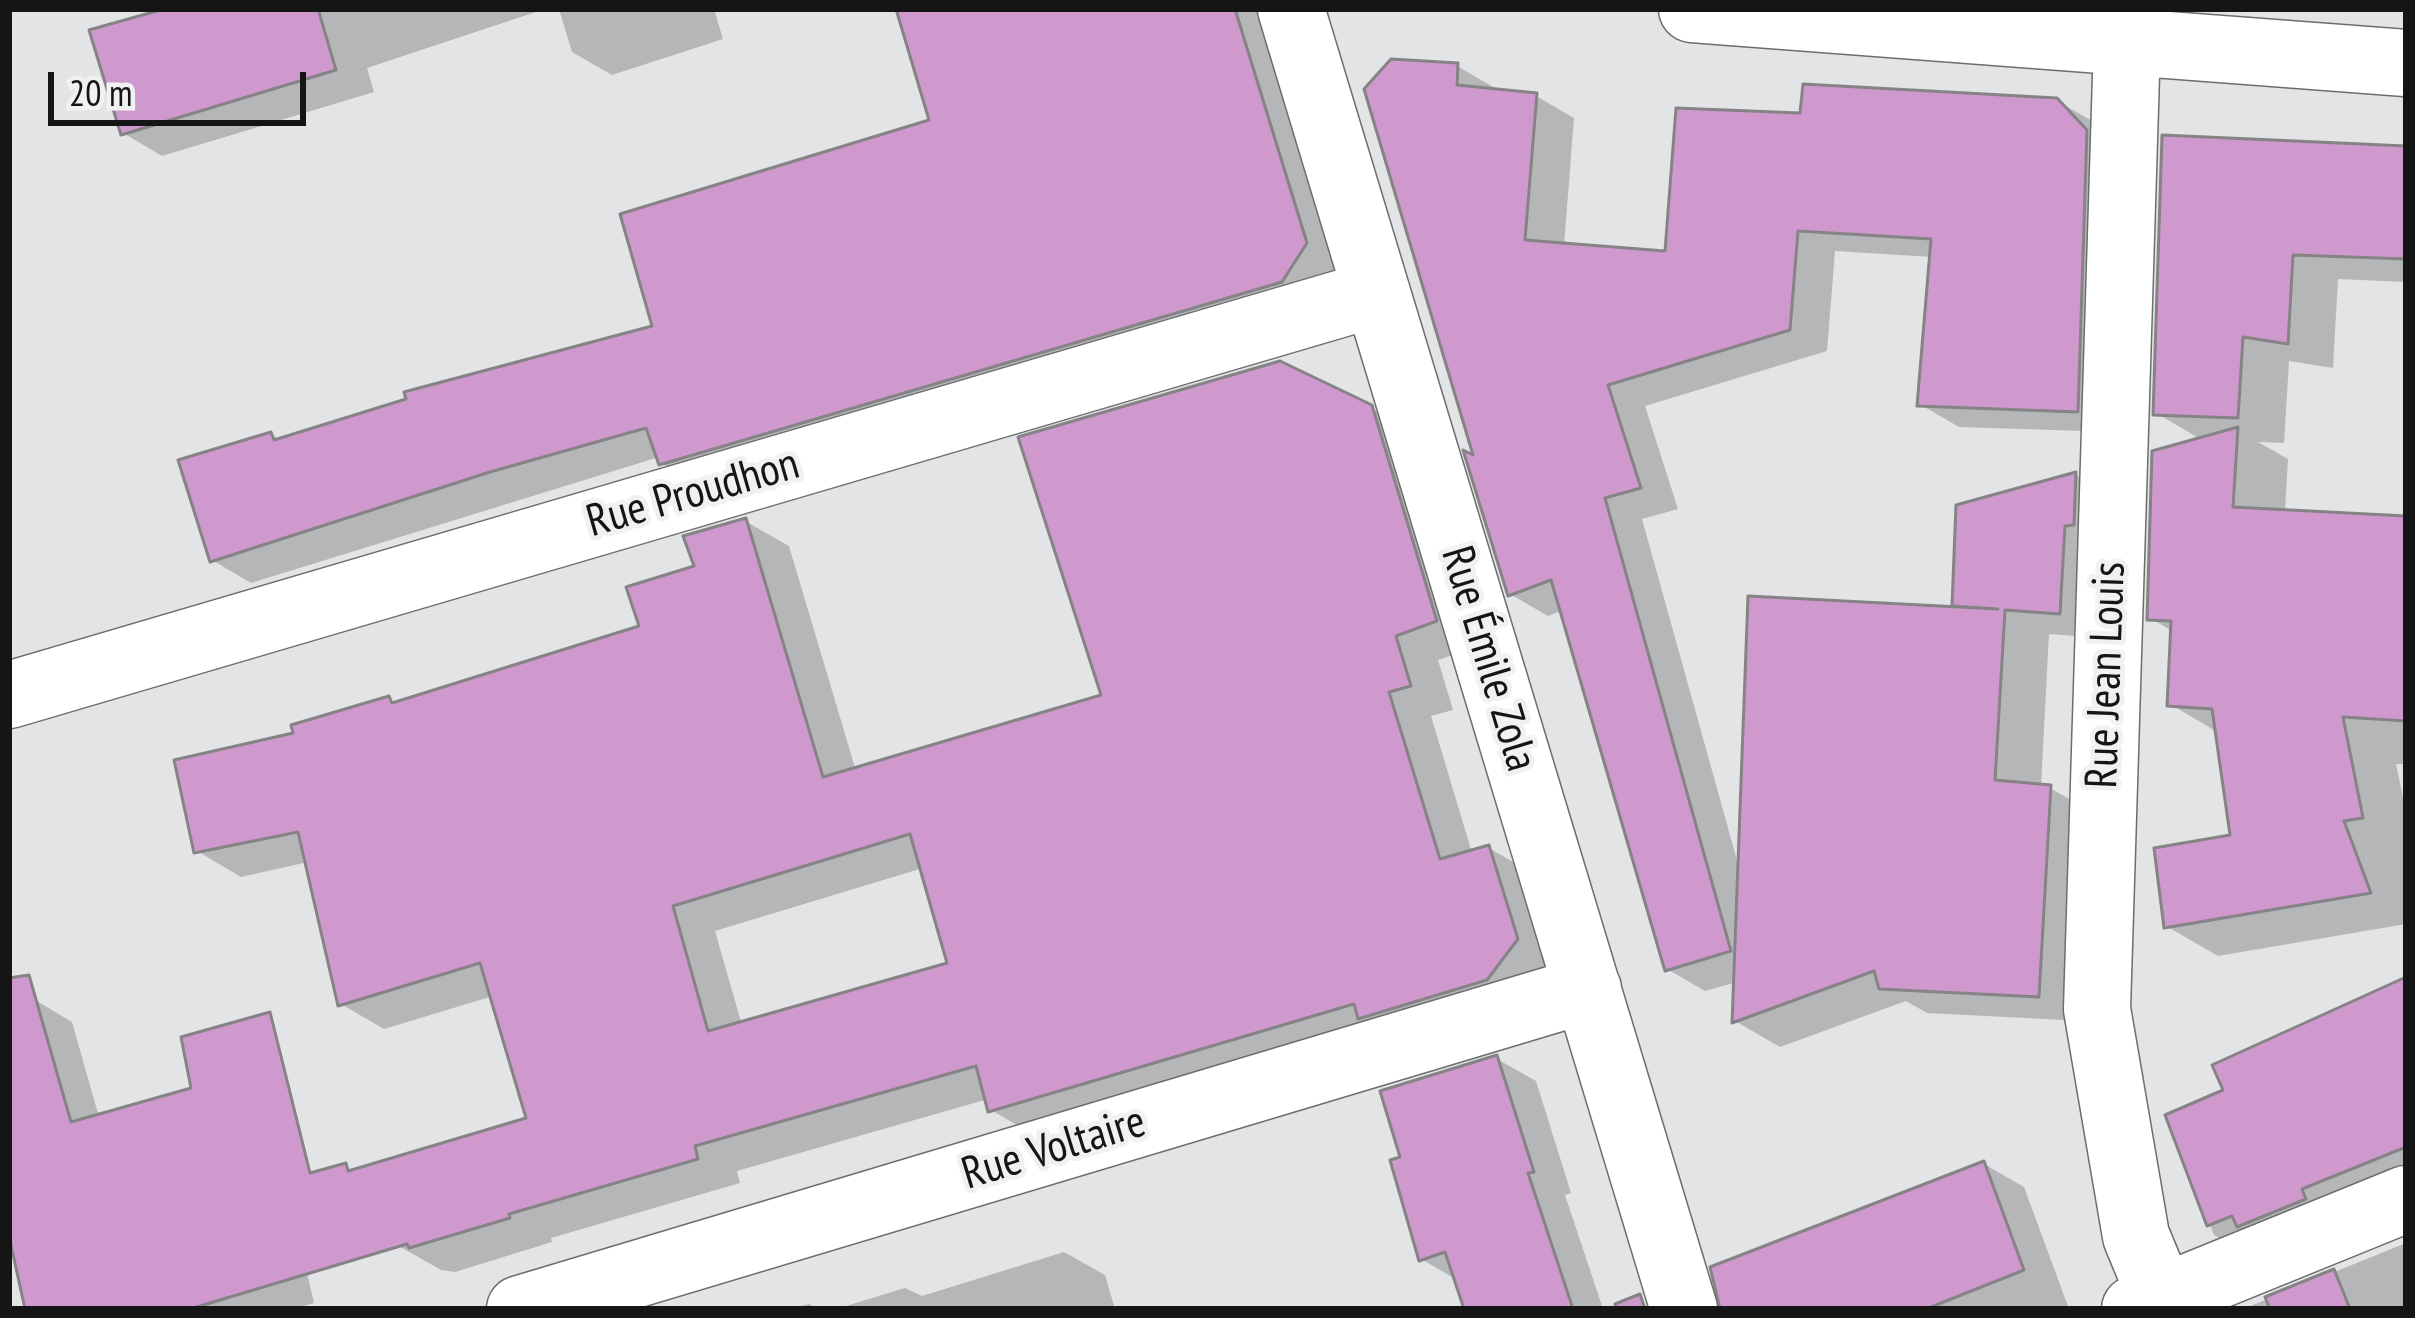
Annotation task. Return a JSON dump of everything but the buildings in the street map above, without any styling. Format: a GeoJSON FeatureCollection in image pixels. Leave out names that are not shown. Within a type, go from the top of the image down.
{"type":"FeatureCollection","features":[{"type":"Feature","properties":{"kind":"street","name":"Rue Émile Zola"},"geometry":{"type":"LineString","coordinates":[[1291,9],[1684,1309]]}},
{"type":"Feature","properties":{"kind":"street"},"geometry":{"type":"LineString","coordinates":[[1692,9],[1922,18],[2127,43],[2406,63]]}},
{"type":"Feature","properties":{"kind":"street","name":"Rue Jean Louis"},"geometry":{"type":"LineString","coordinates":[[2127,43],[2097,1009],[2148,1304]]}},
{"type":"Feature","properties":{"kind":"street","name":"Rue Proudhon"},"geometry":{"type":"LineString","coordinates":[[9,695],[1377,293]]}},
{"type":"Feature","properties":{"kind":"street","name":"Rue Voltaire"},"geometry":{"type":"LineString","coordinates":[[520,1309],[1588,989]]}},
{"type":"Feature","properties":{"kind":"street"},"geometry":{"type":"LineString","coordinates":[[2148,1304],[2406,1199]]}}]}
